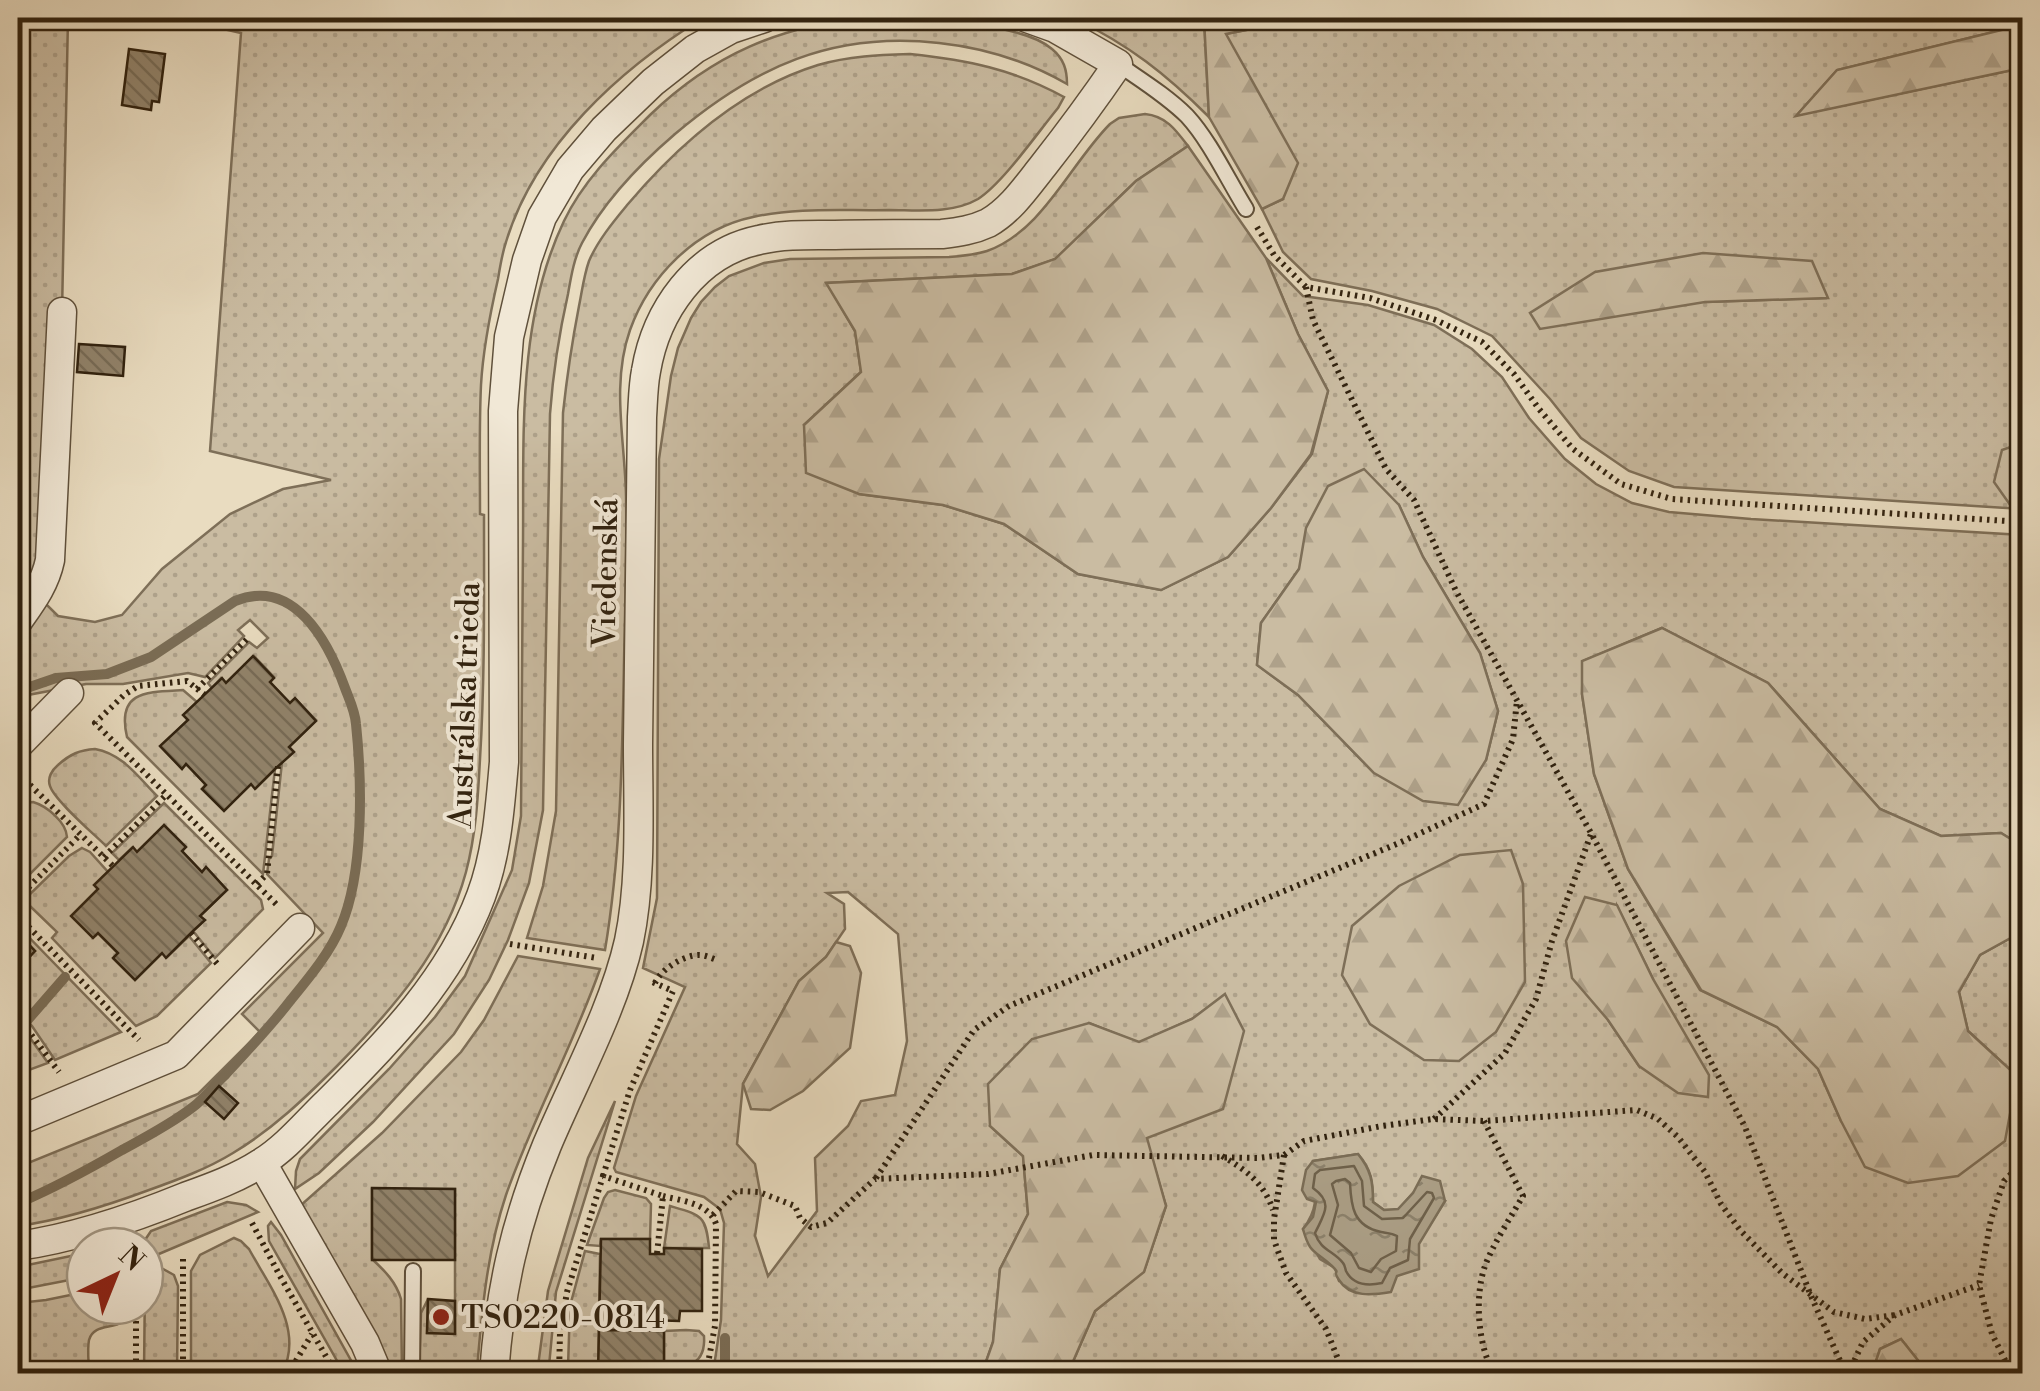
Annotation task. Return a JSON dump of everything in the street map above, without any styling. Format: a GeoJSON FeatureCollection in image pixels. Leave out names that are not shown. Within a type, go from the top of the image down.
{"type":"FeatureCollection","features":[{"type":"Feature","properties":{"kind":"street","name":"Austrálska trieda"},"geometry":{"type":"LineString","coordinates":[[18,1246],[126,1220],[262,1163],[400,1029],[453,954],[480,898],[499,820],[504,762],[503,411],[509,337],[527,260],[542,216],[570,169],[604,129],[652,82],[695,49],[732,28],[764,18]]}},
{"type":"Feature","properties":{"kind":"street"},"geometry":{"type":"LineString","coordinates":[[1028,18],[1055,28],[1118,64]]}},
{"type":"Feature","properties":{"kind":"street","name":"Viedenská"},"geometry":{"type":"LineString","coordinates":[[494,1374],[499,1308],[515,1235],[545,1150],[622,967],[634,905],[643,402],[654,339],[669,306],[692,276],[714,258],[756,240],[788,235],[942,234],[966,231],[990,221],[1019,196],[1080,120],[1118,64]]}},
{"type":"Feature","properties":{"kind":"street"},"geometry":{"type":"LineString","coordinates":[[18,621],[37,594],[50,560],[62,312]]}},
{"type":"Feature","properties":{"kind":"street"},"geometry":{"type":"LineString","coordinates":[[18,745],[69,693]]}},
{"type":"Feature","properties":{"kind":"street"},"geometry":{"type":"LineString","coordinates":[[18,1121],[176,1055],[300,928]]}},
{"type":"Feature","properties":{"kind":"street"},"geometry":{"type":"LineString","coordinates":[[262,1163],[365,1343],[378,1374]]}},
{"type":"Feature","properties":{"kind":"lane"},"geometry":{"type":"LineString","coordinates":[[1118,64],[1187,116],[1246,210]]}},
{"type":"Feature","properties":{"kind":"lane"},"geometry":{"type":"LineString","coordinates":[[412,1374],[414,1271]]}},
{"type":"Feature","properties":{"kind":"path"},"geometry":{"type":"LineString","coordinates":[[1879,18],[1911,18]]}},
{"type":"Feature","properties":{"kind":"path"},"geometry":{"type":"LineString","coordinates":[[1246,210],[1274,254],[1306,288],[1313,320],[1386,469],[1414,500],[1456,591],[1591,833],[1745,1127],[1811,1296],[1847,1374]]}},
{"type":"Feature","properties":{"kind":"path"},"geometry":{"type":"LineString","coordinates":[[1306,288],[1370,298],[1436,320],[1482,342],[1514,374],[1573,448],[1621,484],[1672,499],[2022,522]]}},
{"type":"Feature","properties":{"kind":"path"},"geometry":{"type":"LineString","coordinates":[[197,688],[247,640]]}},
{"type":"Feature","properties":{"kind":"path"},"geometry":{"type":"LineString","coordinates":[[204,694],[187,680],[138,686],[95,722],[300,928]]}},
{"type":"Feature","properties":{"kind":"path"},"geometry":{"type":"LineString","coordinates":[[713,1215],[736,1191],[759,1192],[795,1206],[800,1218],[811,1227],[827,1223],[875,1179],[974,1030],[1009,1006],[1484,804],[1513,739],[1517,700]]}},
{"type":"Feature","properties":{"kind":"path"},"geometry":{"type":"LineString","coordinates":[[256,884],[267,874],[278,766]]}},
{"type":"Feature","properties":{"kind":"path"},"geometry":{"type":"LineString","coordinates":[[30,785],[113,866]]}},
{"type":"Feature","properties":{"kind":"path"},"geometry":{"type":"LineString","coordinates":[[104,857],[167,794]]}},
{"type":"Feature","properties":{"kind":"path"},"geometry":{"type":"LineString","coordinates":[[1434,1119],[1506,1054],[1536,999],[1552,941],[1591,833]]}},
{"type":"Feature","properties":{"kind":"path"},"geometry":{"type":"LineString","coordinates":[[18,898],[80,835]]}},
{"type":"Feature","properties":{"kind":"path"},"geometry":{"type":"LineString","coordinates":[[18,916],[160,1062]]}},
{"type":"Feature","properties":{"kind":"path"},"geometry":{"type":"LineString","coordinates":[[191,933],[240,990]]}},
{"type":"Feature","properties":{"kind":"path"},"geometry":{"type":"LineString","coordinates":[[510,944],[603,960],[673,991],[630,1090],[567,1292],[560,1334],[560,1374]]}},
{"type":"Feature","properties":{"kind":"path"},"geometry":{"type":"LineString","coordinates":[[655,983],[658,975],[671,966],[697,955],[717,960]]}},
{"type":"Feature","properties":{"kind":"path"},"geometry":{"type":"LineString","coordinates":[[18,1017],[75,1098]]}},
{"type":"Feature","properties":{"kind":"path"},"geometry":{"type":"LineString","coordinates":[[875,1179],[988,1174],[1093,1155],[1258,1158],[1284,1155],[1304,1141],[1434,1119],[1484,1121],[1637,1110],[1658,1118],[1678,1137],[1706,1172],[1720,1204],[1740,1230],[1782,1273],[1834,1312],[1865,1319],[1895,1315],[1980,1285]]}},
{"type":"Feature","properties":{"kind":"path"},"geometry":{"type":"LineString","coordinates":[[1484,1121],[1523,1196],[1485,1266],[1479,1308],[1484,1357],[1494,1374]]}},
{"type":"Feature","properties":{"kind":"path"},"geometry":{"type":"LineString","coordinates":[[1284,1155],[1274,1240],[1286,1273],[1326,1329],[1344,1374]]}},
{"type":"Feature","properties":{"kind":"path"},"geometry":{"type":"LineString","coordinates":[[1221,1156],[1242,1168],[1265,1190],[1274,1219]]}},
{"type":"Feature","properties":{"kind":"path"},"geometry":{"type":"LineString","coordinates":[[2012,1374],[1992,1334],[1980,1285],[1997,1200],[2004,1181],[2022,1163]]}},
{"type":"Feature","properties":{"kind":"path"},"geometry":{"type":"LineString","coordinates":[[603,1176],[698,1205],[713,1215],[714,1326],[706,1374]]}},
{"type":"Feature","properties":{"kind":"path"},"geometry":{"type":"LineString","coordinates":[[657,1254],[663,1196]]}},
{"type":"Feature","properties":{"kind":"path"},"geometry":{"type":"LineString","coordinates":[[252,1223],[336,1374]]}},
{"type":"Feature","properties":{"kind":"path"},"geometry":{"type":"LineString","coordinates":[[183,1374],[184,1256]]}},
{"type":"Feature","properties":{"kind":"path"},"geometry":{"type":"LineString","coordinates":[[1847,1374],[1863,1342],[1895,1315]]}},
{"type":"Feature","properties":{"kind":"path"},"geometry":{"type":"LineString","coordinates":[[136,1326],[136,1374]]}},
{"type":"Feature","properties":{"kind":"path"},"geometry":{"type":"LineString","coordinates":[[288,1374],[312,1334]]}},
{"type":"Feature","properties":{"kind":"green space"},"geometry":{"type":"Polygon","coordinates":[[[18,18],[68,18],[62,312],[50,560],[18,621],[18,18]]]}},
{"type":"Feature","properties":{"kind":"green space"},"geometry":{"type":"Polygon","coordinates":[[[175,18],[703,18],[641,61],[584,113],[537,174],[519,207],[505,247],[487,332],[481,385],[484,637],[476,816],[457,900],[431,953],[358,1044],[301,1101],[248,1144],[202,1169],[133,1196],[18,1226],[18,1167],[198,1094],[260,1032],[242,1014],[323,933],[267,874],[282,762],[293,752],[289,747],[316,720],[295,699],[290,703],[270,682],[274,677],[254,656],[226,683],[221,678],[212,688],[208,683],[249,642],[257,648],[268,638],[250,620],[238,630],[244,636],[205,677],[188,673],[123,684],[86,684],[28,695],[18,702],[18,629],[42,600],[58,616],[95,622],[122,615],[162,569],[230,514],[283,489],[331,480],[210,451],[241,33],[175,18]]]}},
{"type":"Feature","properties":{"kind":"green space"},"geometry":{"type":"Polygon","coordinates":[[[867,18],[964,23],[1016,32],[1056,53],[1064,65],[1067,84],[1021,62],[956,45],[900,41],[830,49],[765,73],[705,110],[649,158],[601,212],[575,261],[553,384],[543,810],[529,883],[489,980],[454,1034],[373,1122],[319,1173],[295,1189],[300,1159],[389,1069],[465,976],[512,870],[521,816],[526,378],[538,298],[564,221],[581,191],[614,152],[650,115],[698,76],[777,36],[867,18]]]}},
{"type":"Feature","properties":{"kind":"green space"},"geometry":{"type":"Polygon","coordinates":[[[1074,18],[1204,18],[1209,117],[1146,61],[1074,18]]]}},
{"type":"Feature","properties":{"kind":"green space"},"geometry":{"type":"Polygon","coordinates":[[[1204,18],[1308,18],[1226,34],[1298,163],[1283,199],[1262,209],[1209,117],[1204,18]]]}},
{"type":"Feature","properties":{"kind":"green space"},"geometry":{"type":"Polygon","coordinates":[[[1308,18],[2022,18],[2022,25],[1837,70],[1797,115],[2022,68],[2022,509],[1674,487],[1629,471],[1581,438],[1492,336],[1437,309],[1311,279],[1283,252],[1262,209],[1283,199],[1225,34],[1308,18]],[[1595,272],[1705,302],[1827,298],[1595,272]]]}},
{"type":"Feature","properties":{"kind":"green space"},"geometry":{"type":"Polygon","coordinates":[[[2022,25],[2022,68],[1796,116],[1837,70],[2022,25]]]}},
{"type":"Feature","properties":{"kind":"green space"},"geometry":{"type":"Polygon","coordinates":[[[910,54],[989,67],[1064,97],[1009,170],[968,204],[935,210],[804,211],[753,217],[712,232],[694,244],[649,292],[630,330],[621,371],[626,517],[622,735],[618,843],[605,950],[527,938],[543,886],[556,811],[563,413],[589,261],[607,231],[647,182],[690,140],[738,104],[790,75],[818,65],[910,54]]]}},
{"type":"Feature","properties":{"kind":"green space"},"geometry":{"type":"Polygon","coordinates":[[[1145,114],[1159,118],[1175,129],[1188,146],[1136,181],[1056,259],[1012,274],[827,283],[855,331],[861,372],[804,425],[859,494],[943,505],[1004,524],[1078,574],[1161,590],[1228,557],[1312,454],[1328,391],[1298,334],[1266,258],[1303,296],[1368,305],[1434,325],[1472,349],[1502,377],[1529,418],[1565,459],[1596,484],[1632,503],[1669,512],[1751,519],[2022,535],[2022,846],[2001,833],[1941,836],[1880,809],[1768,683],[1662,628],[1583,661],[1582,694],[1594,774],[1628,869],[1700,990],[1777,1027],[1818,1069],[1841,1121],[2017,1076],[1968,1031],[1959,992],[1980,955],[2016,935],[2022,937],[2022,1373],[1928,1373],[1901,1339],[1880,1349],[1872,1374],[1068,1373],[1095,1311],[1144,1271],[1166,1206],[1146,1138],[1225,995],[1192,1019],[1139,1043],[1089,1023],[990,1126],[1023,1156],[1028,1214],[1000,1269],[993,1342],[982,1373],[825,1374],[820,1369],[804,1374],[713,1373],[721,1320],[724,1223],[720,1209],[704,1197],[616,1172],[614,1168],[636,1096],[685,987],[643,968],[657,898],[659,459],[678,348],[691,318],[715,287],[729,276],[764,263],[790,259],[959,256],[987,251],[1007,241],[1040,213],[1096,140],[1119,118],[1145,114]],[[1399,505],[1299,569],[1261,623],[1257,665],[1298,695],[1374,773],[1486,760],[1498,711],[1480,653],[1423,557],[1399,505]],[[848,892],[827,893],[844,904],[845,929],[826,957],[799,981],[743,1084],[737,1144],[755,1164],[761,1197],[755,1236],[768,1276],[817,1211],[815,1158],[848,1126],[861,1101],[895,1095],[907,1041],[898,934],[848,892]],[[1617,906],[1608,1020],[1639,1066],[1653,979],[1617,906]],[[1358,1154],[1313,1161],[1315,1204],[1303,1229],[1320,1259],[1335,1268],[1339,1281],[1397,1276],[1445,1201],[1413,1193],[1398,1210],[1384,1210],[1373,1202],[1371,1176],[1358,1154]]]}},
{"type":"Feature","properties":{"kind":"green space"},"geometry":{"type":"Polygon","coordinates":[[[1188,146],[1266,258],[1298,334],[1328,391],[1311,454],[1228,557],[1161,590],[1078,574],[1004,524],[943,505],[859,494],[806,473],[804,425],[861,372],[855,331],[826,283],[1012,274],[1055,259],[1136,181],[1188,146]]]}},
{"type":"Feature","properties":{"kind":"green space"},"geometry":{"type":"Polygon","coordinates":[[[1703,253],[1812,261],[1828,298],[1705,302],[1540,329],[1530,313],[1595,272],[1703,253]]]}},
{"type":"Feature","properties":{"kind":"green space"},"geometry":{"type":"Polygon","coordinates":[[[2022,443],[2022,509],[2013,509],[1994,482],[2002,450],[2022,443]]]}},
{"type":"Feature","properties":{"kind":"green space"},"geometry":{"type":"Polygon","coordinates":[[[1364,469],[1399,505],[1423,557],[1480,653],[1498,711],[1486,760],[1458,805],[1423,801],[1374,773],[1298,695],[1257,665],[1261,623],[1299,569],[1306,528],[1328,486],[1364,469]]]}},
{"type":"Feature","properties":{"kind":"green space"},"geometry":{"type":"Polygon","coordinates":[[[1662,628],[1768,683],[1880,809],[1941,836],[2001,833],[2022,846],[2022,937],[2016,935],[1980,955],[1959,992],[1968,1031],[2017,1076],[2005,1141],[1958,1176],[1908,1183],[1865,1167],[1818,1069],[1777,1027],[1701,990],[1628,869],[1594,774],[1582,694],[1582,661],[1662,628]]]}},
{"type":"Feature","properties":{"kind":"green space"},"geometry":{"type":"Polygon","coordinates":[[[183,690],[197,702],[184,715],[188,720],[161,747],[182,768],[186,764],[206,785],[202,789],[224,810],[251,784],[256,788],[275,769],[263,874],[127,737],[126,710],[131,702],[147,693],[183,690]]]}},
{"type":"Feature","properties":{"kind":"green space"},"geometry":{"type":"Polygon","coordinates":[[[95,749],[122,761],[157,796],[106,846],[59,800],[49,783],[52,772],[62,761],[75,753],[95,749]]]}},
{"type":"Feature","properties":{"kind":"green space"},"geometry":{"type":"Polygon","coordinates":[[[33,802],[55,815],[67,837],[18,886],[18,808],[33,802]]]}},
{"type":"Feature","properties":{"kind":"green space"},"geometry":{"type":"Polygon","coordinates":[[[164,803],[261,900],[263,909],[215,958],[193,931],[204,920],[200,916],[227,890],[206,868],[202,872],[164,826],[137,852],[132,848],[119,860],[112,853],[164,803]]]}},
{"type":"Feature","properties":{"kind":"green space"},"geometry":{"type":"Polygon","coordinates":[[[82,848],[108,872],[98,889],[93,937],[98,933],[118,953],[114,959],[135,980],[162,953],[167,957],[189,936],[211,963],[157,1016],[136,1026],[52,938],[57,932],[31,907],[25,912],[26,898],[82,848]]]}},
{"type":"Feature","properties":{"kind":"green space"},"geometry":{"type":"Polygon","coordinates":[[[1511,850],[1523,884],[1525,982],[1496,1032],[1459,1061],[1424,1060],[1370,1024],[1342,975],[1352,926],[1399,886],[1460,855],[1511,850]]]}},
{"type":"Feature","properties":{"kind":"green space"},"geometry":{"type":"Polygon","coordinates":[[[1585,897],[1617,905],[1653,979],[1709,1075],[1708,1097],[1678,1093],[1639,1066],[1608,1020],[1572,978],[1566,941],[1585,897]]]}},
{"type":"Feature","properties":{"kind":"green space"},"geometry":{"type":"Polygon","coordinates":[[[18,926],[121,1032],[55,1060],[18,1011],[18,969],[35,951],[18,933],[18,926]]]}},
{"type":"Feature","properties":{"kind":"green space"},"geometry":{"type":"Polygon","coordinates":[[[836,942],[850,946],[861,973],[850,1048],[803,1091],[770,1110],[751,1109],[743,1084],[799,981],[826,957],[836,942]]]}},
{"type":"Feature","properties":{"kind":"green space"},"geometry":{"type":"Polygon","coordinates":[[[518,956],[600,969],[506,1195],[490,1260],[477,1369],[419,1373],[421,1313],[428,1299],[427,1333],[455,1333],[455,1189],[372,1189],[372,1259],[390,1277],[401,1299],[402,1373],[390,1373],[300,1206],[382,1133],[461,1052],[484,1020],[518,956]]]}},
{"type":"Feature","properties":{"kind":"green space"},"geometry":{"type":"Polygon","coordinates":[[[1225,994],[1244,1031],[1223,1109],[1147,1138],[1166,1206],[1144,1272],[1095,1311],[1068,1373],[982,1373],[993,1342],[1000,1269],[1028,1214],[1023,1156],[990,1126],[988,1084],[1032,1039],[1089,1023],[1139,1042],[1192,1019],[1225,994]]]}},
{"type":"Feature","properties":{"kind":"green space"},"geometry":{"type":"Polygon","coordinates":[[[18,1021],[48,1063],[18,1074],[18,1021]]]}},
{"type":"Feature","properties":{"kind":"green space"},"geometry":{"type":"Polygon","coordinates":[[[615,1101],[556,1292],[549,1366],[538,1366],[548,1291],[588,1158],[615,1101]]]}},
{"type":"Feature","properties":{"kind":"green space"},"geometry":{"type":"Polygon","coordinates":[[[615,1190],[646,1198],[651,1204],[650,1239],[601,1239],[600,1246],[587,1245],[604,1198],[615,1190]]]}},
{"type":"Feature","properties":{"kind":"green space"},"geometry":{"type":"Polygon","coordinates":[[[227,1202],[258,1212],[165,1251],[164,1226],[227,1202]]]}},
{"type":"Feature","properties":{"kind":"green space"},"geometry":{"type":"Polygon","coordinates":[[[670,1206],[700,1218],[709,1248],[664,1248],[670,1206]]]}},
{"type":"Feature","properties":{"kind":"green space"},"geometry":{"type":"Polygon","coordinates":[[[271,1222],[358,1373],[344,1373],[269,1241],[271,1222]]]}},
{"type":"Feature","properties":{"kind":"green space"},"geometry":{"type":"Polygon","coordinates":[[[234,1238],[249,1249],[282,1309],[289,1341],[282,1373],[191,1373],[191,1271],[200,1255],[234,1238]]]}},
{"type":"Feature","properties":{"kind":"green space"},"geometry":{"type":"Polygon","coordinates":[[[585,1251],[600,1254],[598,1373],[571,1373],[570,1306],[585,1251]]]}},
{"type":"Feature","properties":{"kind":"green space"},"geometry":{"type":"Polygon","coordinates":[[[65,1257],[65,1281],[18,1290],[18,1267],[65,1257]]]}},
{"type":"Feature","properties":{"kind":"green space"},"geometry":{"type":"Polygon","coordinates":[[[165,1270],[174,1275],[178,1286],[177,1373],[144,1373],[145,1326],[165,1326],[165,1270]]]}},
{"type":"Feature","properties":{"kind":"green space"},"geometry":{"type":"Polygon","coordinates":[[[65,1296],[65,1326],[111,1326],[92,1333],[88,1344],[89,1373],[18,1373],[18,1303],[65,1296]]]}},
{"type":"Feature","properties":{"kind":"green space"},"geometry":{"type":"Polygon","coordinates":[[[664,1331],[699,1331],[704,1336],[702,1353],[687,1366],[664,1368],[664,1331]]]}},
{"type":"Feature","properties":{"kind":"green space"},"geometry":{"type":"Polygon","coordinates":[[[1901,1339],[1928,1373],[1872,1373],[1880,1349],[1901,1339]]]}},
{"type":"Feature","properties":{"kind":"water"},"geometry":{"type":"Polygon","coordinates":[[[1358,1154],[1370,1176],[1373,1202],[1384,1210],[1398,1209],[1422,1176],[1440,1181],[1445,1201],[1419,1244],[1419,1269],[1397,1276],[1391,1292],[1349,1290],[1335,1269],[1311,1248],[1303,1229],[1313,1217],[1316,1202],[1307,1199],[1302,1190],[1306,1170],[1313,1161],[1358,1154]]]}},
{"type":"Feature","properties":{"kind":"building"},"geometry":{"type":"Polygon","coordinates":[[[129,49],[165,54],[159,102],[152,101],[151,110],[122,105],[129,49]]]}},
{"type":"Feature","properties":{"kind":"building"},"geometry":{"type":"Polygon","coordinates":[[[79,344],[125,347],[123,376],[77,372],[79,344]]]}},
{"type":"Feature","properties":{"kind":"building"},"geometry":{"type":"Polygon","coordinates":[[[253,656],[290,703],[295,698],[316,721],[289,747],[294,752],[255,789],[251,784],[224,811],[202,789],[206,785],[186,764],[182,769],[160,746],[188,720],[183,715],[222,678],[226,683],[253,656]]]}},
{"type":"Feature","properties":{"kind":"building"},"geometry":{"type":"Polygon","coordinates":[[[164,825],[186,847],[182,851],[202,872],[206,867],[227,890],[200,916],[205,920],[166,958],[162,953],[135,980],[113,958],[118,953],[98,933],[93,938],[71,916],[98,889],[94,885],[133,847],[137,852],[164,825]]]}},
{"type":"Feature","properties":{"kind":"building"},"geometry":{"type":"Polygon","coordinates":[[[18,933],[35,951],[18,969],[18,933]]]}},
{"type":"Feature","properties":{"kind":"building"},"geometry":{"type":"Polygon","coordinates":[[[219,1086],[238,1103],[224,1119],[205,1102],[219,1086]]]}},
{"type":"Feature","properties":{"kind":"building"},"geometry":{"type":"Polygon","coordinates":[[[372,1188],[455,1189],[455,1260],[372,1260],[372,1188]]]}},
{"type":"Feature","properties":{"kind":"building"},"geometry":{"type":"Polygon","coordinates":[[[601,1239],[650,1239],[650,1254],[664,1254],[664,1248],[702,1249],[702,1311],[680,1311],[679,1321],[648,1320],[648,1330],[599,1330],[601,1239]]]}},
{"type":"Feature","properties":{"kind":"building","name":"TS0220-0814"},"geometry":{"type":"Polygon","coordinates":[[[428,1299],[455,1301],[455,1334],[427,1333],[428,1299]]]}},
{"type":"Feature","properties":{"kind":"building"},"geometry":{"type":"Polygon","coordinates":[[[599,1330],[664,1331],[664,1368],[680,1368],[680,1374],[598,1374],[599,1330]]]}},
{"type":"Feature","properties":{"kind":"waterway"},"geometry":{"type":"LineString","coordinates":[[18,691],[56,678],[107,674],[151,657],[235,601],[256,596],[275,598],[306,618],[338,670],[355,719],[360,799],[354,880],[341,926],[318,965],[274,1020],[185,1113],[85,1171],[21,1202]]}},
{"type":"Feature","properties":{"kind":"waterway"},"geometry":{"type":"LineString","coordinates":[[18,1031],[65,977]]}},
{"type":"Feature","properties":{"kind":"waterway"},"geometry":{"type":"LineString","coordinates":[[725,1338],[725,1374]]}},
{"type":"Feature","properties":{"kind":"place","name":"TS0220-0814"},"geometry":{"type":"Point","coordinates":[441,1317]}}]}
